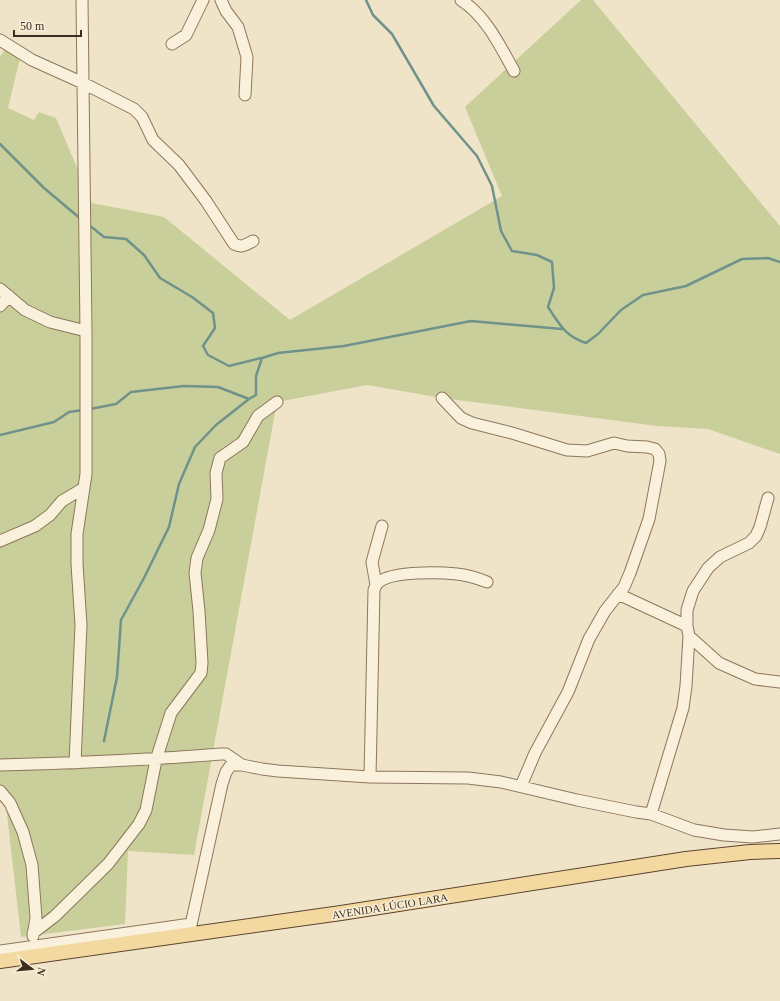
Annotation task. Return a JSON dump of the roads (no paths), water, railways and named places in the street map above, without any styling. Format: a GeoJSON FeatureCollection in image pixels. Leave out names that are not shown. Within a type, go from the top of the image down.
{"type":"FeatureCollection","features":[{"type":"Feature","properties":{"kind":"main road","name":"AVENIDA LÚCIO LARA"},"geometry":{"type":"LineString","coordinates":[[0,961],[190,929],[379,908],[700,857],[750,852],[780,851]]}},
{"type":"Feature","properties":{"kind":"street"},"geometry":{"type":"LineString","coordinates":[[75,763],[81,624],[77,564],[77,534],[86,474],[86,331],[82,0]]}},
{"type":"Feature","properties":{"kind":"street"},"geometry":{"type":"LineString","coordinates":[[172,44],[186,35],[203,0]]}},
{"type":"Feature","properties":{"kind":"street"},"geometry":{"type":"LineString","coordinates":[[221,0],[226,11],[238,27],[247,57],[245,95]]}},
{"type":"Feature","properties":{"kind":"street"},"geometry":{"type":"LineString","coordinates":[[461,0],[472,9],[492,33],[514,71]]}},
{"type":"Feature","properties":{"kind":"street"},"geometry":{"type":"LineString","coordinates":[[0,40],[32,60],[83,83],[134,109],[142,117],[153,140],[179,165],[206,201],[234,244],[245,246],[253,241]]}},
{"type":"Feature","properties":{"kind":"street"},"geometry":{"type":"LineString","coordinates":[[0,306],[4,293],[25,310],[50,322],[86,331]]}},
{"type":"Feature","properties":{"kind":"street"},"geometry":{"type":"LineString","coordinates":[[442,398],[461,418],[472,423],[512,433],[567,450],[587,451],[614,443],[627,446],[647,447],[655,449],[659,454],[660,461],[649,519],[630,573],[624,587],[605,611],[589,639],[568,692],[535,753],[521,786]]}},
{"type":"Feature","properties":{"kind":"street"},"geometry":{"type":"LineString","coordinates":[[33,933],[55,916],[108,864],[140,824],[146,810],[156,760],[171,713],[201,673],[202,663],[199,611],[195,573],[197,558],[209,530],[217,499],[216,473],[220,458],[243,442],[258,416],[277,402]]}},
{"type":"Feature","properties":{"kind":"street"},"geometry":{"type":"LineString","coordinates":[[0,541],[35,526],[50,515],[62,501],[84,488]]}},
{"type":"Feature","properties":{"kind":"street"},"geometry":{"type":"LineString","coordinates":[[651,814],[683,708],[686,686],[688,631],[687,610],[693,591],[708,568],[720,557],[749,543],[756,536],[768,498]]}},
{"type":"Feature","properties":{"kind":"street"},"geometry":{"type":"LineString","coordinates":[[370,777],[374,590],[376,585],[372,562],[382,526]]}},
{"type":"Feature","properties":{"kind":"street"},"geometry":{"type":"LineString","coordinates":[[376,585],[379,582],[395,576],[415,573],[457,574],[474,577],[487,582]]}},
{"type":"Feature","properties":{"kind":"street"},"geometry":{"type":"LineString","coordinates":[[618,594],[688,631],[719,663],[755,679],[780,682]]}},
{"type":"Feature","properties":{"kind":"street"},"geometry":{"type":"LineString","coordinates":[[0,764],[156,760],[226,754],[242,764],[278,771],[370,777],[468,778],[521,786],[577,800],[651,814],[694,830],[724,835],[753,837],[780,834]]}},
{"type":"Feature","properties":{"kind":"street"},"geometry":{"type":"LineString","coordinates":[[0,951],[31,946],[190,929],[226,772],[231,765],[242,764]]}},
{"type":"Feature","properties":{"kind":"street"},"geometry":{"type":"LineString","coordinates":[[0,791],[10,803],[23,832],[32,866],[36,918],[31,946]]}},
{"type":"Feature","properties":{"kind":"waterway"},"geometry":{"type":"LineString","coordinates":[[366,0],[373,15],[392,34],[434,106],[477,156],[492,186],[501,231],[512,251],[537,255],[552,262],[554,288],[548,307],[564,329],[573,337],[586,343],[598,334],[621,310],[643,295],[686,286],[742,259],[768,258],[780,262]]}},
{"type":"Feature","properties":{"kind":"waterway"},"geometry":{"type":"LineString","coordinates":[[0,144],[44,188],[82,220]]}},
{"type":"Feature","properties":{"kind":"waterway"},"geometry":{"type":"LineString","coordinates":[[89,225],[104,237],[126,239],[144,255],[160,278],[192,297],[213,313],[215,328],[203,346],[208,355],[229,366],[261,358]]}},
{"type":"Feature","properties":{"kind":"waterway"},"geometry":{"type":"LineString","coordinates":[[90,409],[116,404],[131,392],[184,386],[218,387],[249,399],[256,395],[256,376],[262,358],[278,353],[344,346],[471,321],[562,329]]}},
{"type":"Feature","properties":{"kind":"waterway"},"geometry":{"type":"LineString","coordinates":[[104,741],[117,677],[121,620],[169,527],[179,484],[195,447],[216,425],[249,399]]}},
{"type":"Feature","properties":{"kind":"waterway"},"geometry":{"type":"LineString","coordinates":[[0,435],[54,422],[69,412],[83,410]]}}]}
